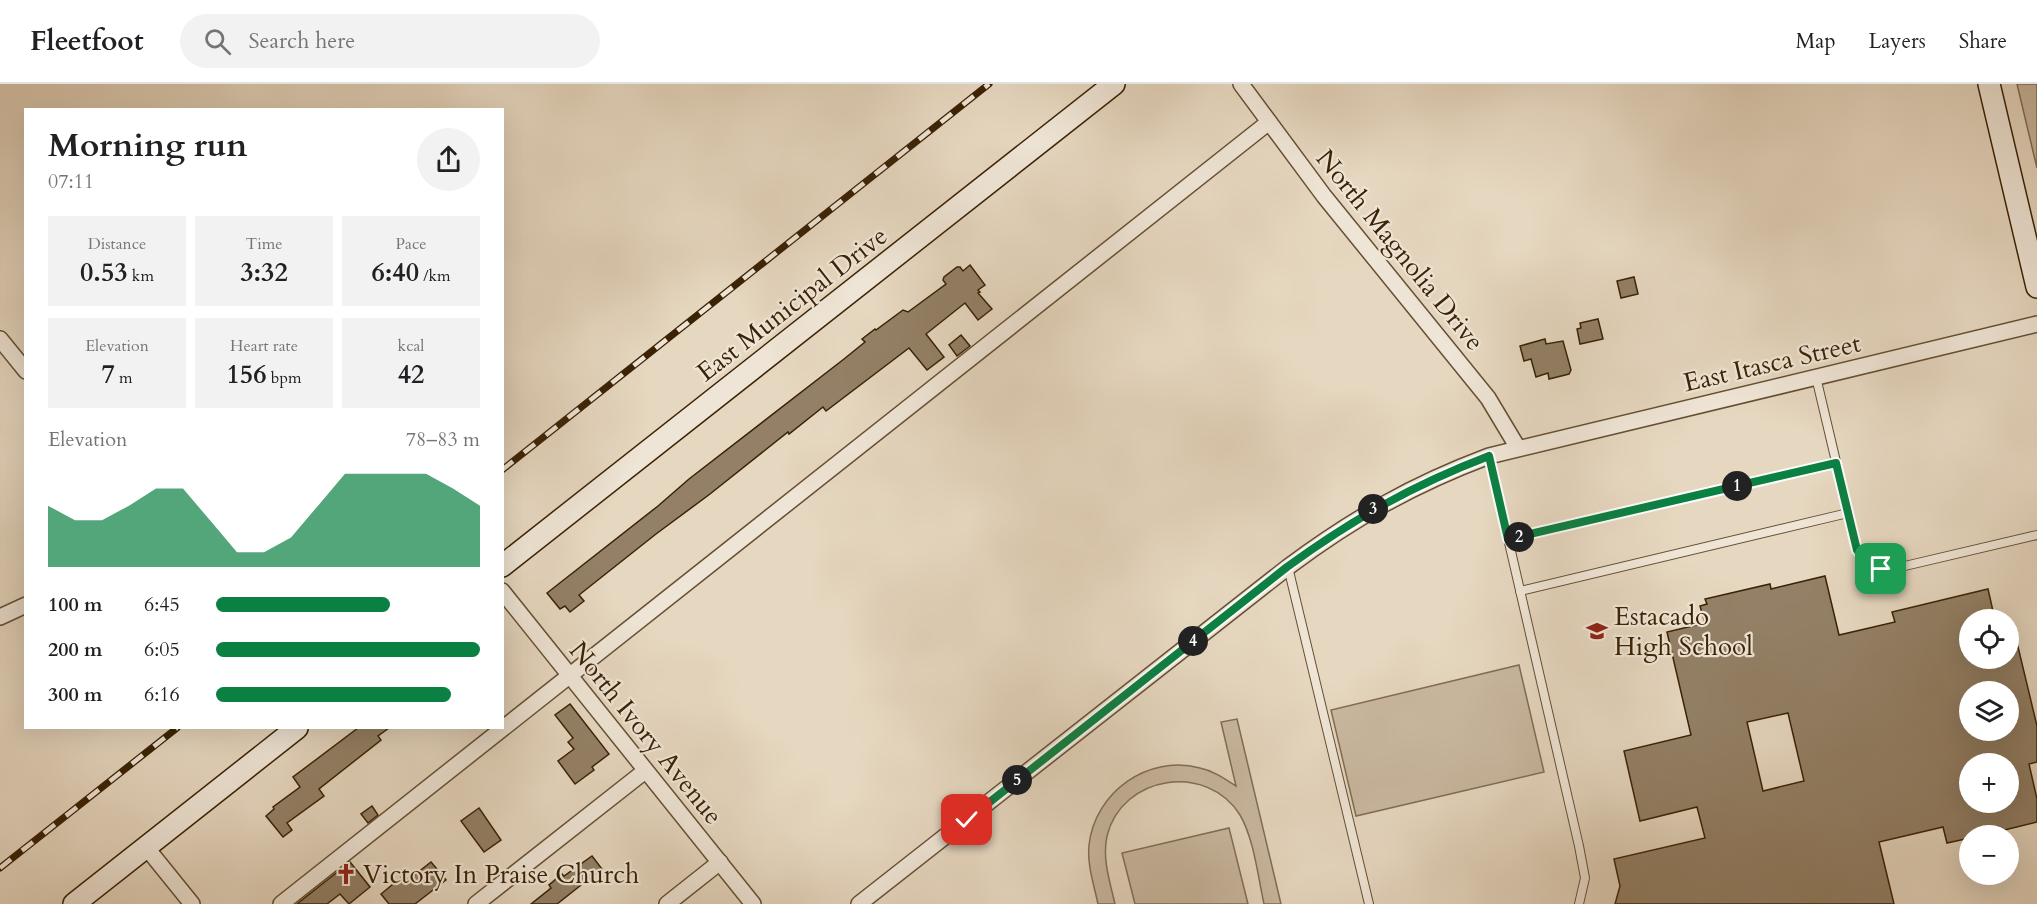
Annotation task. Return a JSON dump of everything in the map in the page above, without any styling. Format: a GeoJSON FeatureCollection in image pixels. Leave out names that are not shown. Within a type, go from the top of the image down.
{"type":"FeatureCollection","features":[{"type":"Feature","properties":{"kind":"street","name":"East Municipal Drive"},"geometry":{"type":"LineString","coordinates":[[504,564],[1114,84]]}},
{"type":"Feature","properties":{"kind":"street","name":"North Magnolia Drive"},"geometry":{"type":"LineString","coordinates":[[1241,84],[1324,196],[1488,398],[1518,448]]}},
{"type":"Feature","properties":{"kind":"street"},"geometry":{"type":"LineString","coordinates":[[1989,84],[2037,287]]}},
{"type":"Feature","properties":{"kind":"street"},"geometry":{"type":"LineString","coordinates":[[504,727],[1269,122]]}},
{"type":"Feature","properties":{"kind":"street","name":"East Itasca Street"},"geometry":{"type":"LineString","coordinates":[[859,904],[1287,567],[1330,536],[1395,497],[1448,471],[1518,448],[2037,324]]}},
{"type":"Feature","properties":{"kind":"street"},"geometry":{"type":"LineString","coordinates":[[0,339],[24,369]]}},
{"type":"Feature","properties":{"kind":"street","name":"North Ivory Avenue"},"geometry":{"type":"LineString","coordinates":[[504,593],[753,904]]}},
{"type":"Feature","properties":{"kind":"street"},"geometry":{"type":"LineString","coordinates":[[0,617],[24,606]]}},
{"type":"Feature","properties":{"kind":"street"},"geometry":{"type":"LineString","coordinates":[[74,904],[296,729]]}},
{"type":"Feature","properties":{"kind":"street"},"geometry":{"type":"LineString","coordinates":[[281,904],[502,729]]}},
{"type":"Feature","properties":{"kind":"street"},"geometry":{"type":"LineString","coordinates":[[476,904],[645,771]]}},
{"type":"Feature","properties":{"kind":"street"},"geometry":{"type":"LineString","coordinates":[[146,847],[192,904]]}},
{"type":"Feature","properties":{"kind":"street"},"geometry":{"type":"LineString","coordinates":[[667,904],[720,862]]}},
{"type":"Feature","properties":{"kind":"lane"},"geometry":{"type":"LineString","coordinates":[[1816,376],[1855,542],[1862,559],[1868,565],[1881,569],[1892,569],[2037,535]]}},
{"type":"Feature","properties":{"kind":"lane"},"geometry":{"type":"LineString","coordinates":[[1489,456],[1584,872],[1585,878],[1579,904]]}},
{"type":"Feature","properties":{"kind":"lane"},"geometry":{"type":"LineString","coordinates":[[1508,539],[1836,463]]}},
{"type":"Feature","properties":{"kind":"lane"},"geometry":{"type":"LineString","coordinates":[[1520,591],[1848,513]]}},
{"type":"Feature","properties":{"kind":"lane"},"geometry":{"type":"LineString","coordinates":[[1287,567],[1369,904]]}},
{"type":"Feature","properties":{"kind":"shaded area"},"geometry":{"type":"Polygon","coordinates":[[[2017,84],[2037,84],[2037,168],[2017,84]]]}},
{"type":"Feature","properties":{"kind":"shaded area"},"geometry":{"type":"Polygon","coordinates":[[[1519,665],[1544,772],[1356,816],[1331,710],[1519,665]]]}},
{"type":"Feature","properties":{"kind":"shaded area"},"geometry":{"type":"Polygon","coordinates":[[[1237,719],[1281,904],[1264,904],[1252,847],[1240,815],[1225,798],[1207,787],[1187,782],[1167,783],[1147,789],[1129,800],[1116,815],[1107,836],[1105,853],[1115,904],[1098,904],[1091,875],[1089,845],[1093,826],[1113,794],[1127,781],[1144,772],[1181,765],[1215,773],[1236,786],[1221,722],[1237,719]]]}},
{"type":"Feature","properties":{"kind":"shaded area"},"geometry":{"type":"Polygon","coordinates":[[[1229,828],[1248,904],[1135,904],[1122,853],[1229,828]]]}},
{"type":"Feature","properties":{"kind":"building"},"geometry":{"type":"Polygon","coordinates":[[[970,265],[985,285],[978,290],[980,292],[978,293],[992,309],[978,320],[965,303],[926,334],[944,357],[927,370],[909,348],[826,411],[823,407],[789,434],[788,432],[656,534],[579,595],[584,601],[570,612],[565,606],[560,609],[547,593],[844,359],[865,342],[862,339],[903,310],[908,312],[946,284],[944,277],[957,267],[963,271],[970,265]]]}},
{"type":"Feature","properties":{"kind":"building"},"geometry":{"type":"Polygon","coordinates":[[[1634,277],[1638,294],[1621,298],[1617,281],[1634,277]]]}},
{"type":"Feature","properties":{"kind":"building"},"geometry":{"type":"Polygon","coordinates":[[[1598,319],[1603,339],[1580,344],[1577,329],[1581,328],[1580,323],[1598,319]]]}},
{"type":"Feature","properties":{"kind":"building"},"geometry":{"type":"Polygon","coordinates":[[[961,335],[970,346],[957,356],[949,345],[961,335]]]}},
{"type":"Feature","properties":{"kind":"building"},"geometry":{"type":"Polygon","coordinates":[[[1545,339],[1546,344],[1563,341],[1571,370],[1569,374],[1549,379],[1548,373],[1536,377],[1531,359],[1524,361],[1520,346],[1545,339]]]}},
{"type":"Feature","properties":{"kind":"building","name":"Estacado High School"},"geometry":{"type":"Polygon","coordinates":[[[1825,576],[1839,635],[1895,622],[1892,612],[1988,589],[1993,609],[1959,609],[1959,669],[2019,669],[2019,651],[2037,726],[2037,762],[2029,764],[2037,799],[2037,822],[2019,826],[1959,825],[1959,840],[1947,843],[1943,827],[1879,842],[1894,904],[1615,904],[1620,886],[1614,859],[1705,838],[1697,807],[1640,821],[1624,751],[1691,735],[1667,632],[1705,623],[1700,606],[1707,604],[1705,599],[1770,584],[1771,589],[1825,576]],[[1788,713],[1747,722],[1763,791],[1804,781],[1788,713]]]}},
{"type":"Feature","properties":{"kind":"building"},"geometry":{"type":"Polygon","coordinates":[[[570,704],[609,754],[592,767],[594,770],[575,784],[558,761],[574,749],[568,742],[573,738],[555,715],[570,704]]]}},
{"type":"Feature","properties":{"kind":"building"},"geometry":{"type":"Polygon","coordinates":[[[357,729],[388,729],[378,736],[381,740],[319,789],[324,796],[287,823],[292,830],[283,837],[266,816],[274,809],[273,807],[300,787],[293,777],[357,729]]]}},
{"type":"Feature","properties":{"kind":"building"},"geometry":{"type":"Polygon","coordinates":[[[372,806],[378,815],[368,823],[361,814],[372,806]]]}},
{"type":"Feature","properties":{"kind":"building"},"geometry":{"type":"Polygon","coordinates":[[[479,808],[501,840],[484,852],[461,821],[479,808]]]}},
{"type":"Feature","properties":{"kind":"building"},"geometry":{"type":"Polygon","coordinates":[[[592,856],[602,869],[557,904],[531,904],[551,888],[549,885],[562,874],[564,876],[592,856]]]}},
{"type":"Feature","properties":{"kind":"building","name":"Victory In Praise Church"},"geometry":{"type":"Polygon","coordinates":[[[350,862],[370,887],[349,904],[340,894],[327,904],[297,904],[350,862]]]}},
{"type":"Feature","properties":{"kind":"building"},"geometry":{"type":"Polygon","coordinates":[[[431,862],[446,880],[415,904],[389,904],[381,894],[404,875],[408,880],[431,862]]]}},
{"type":"Feature","properties":{"kind":"railway"},"geometry":{"type":"LineString","coordinates":[[504,468],[989,84]]}},
{"type":"Feature","properties":{"kind":"railway"},"geometry":{"type":"LineString","coordinates":[[0,868],[176,729]]}},
{"type":"Feature","properties":{"kind":"place","name":"Estacado High School"},"geometry":{"type":"Point","coordinates":[1597,631]}},
{"type":"Feature","properties":{"kind":"place","name":"Victory In Praise Church"},"geometry":{"type":"Point","coordinates":[346,874]}},
{"type":"Feature","properties":{"kind":"route"},"geometry":{"type":"LineString","coordinates":[[967,820],[1287,567],[1330,536],[1404,492],[1448,471],[1489,456],[1508,539],[1836,463],[1857,550],[1868,565],[1881,569]]}}]}
